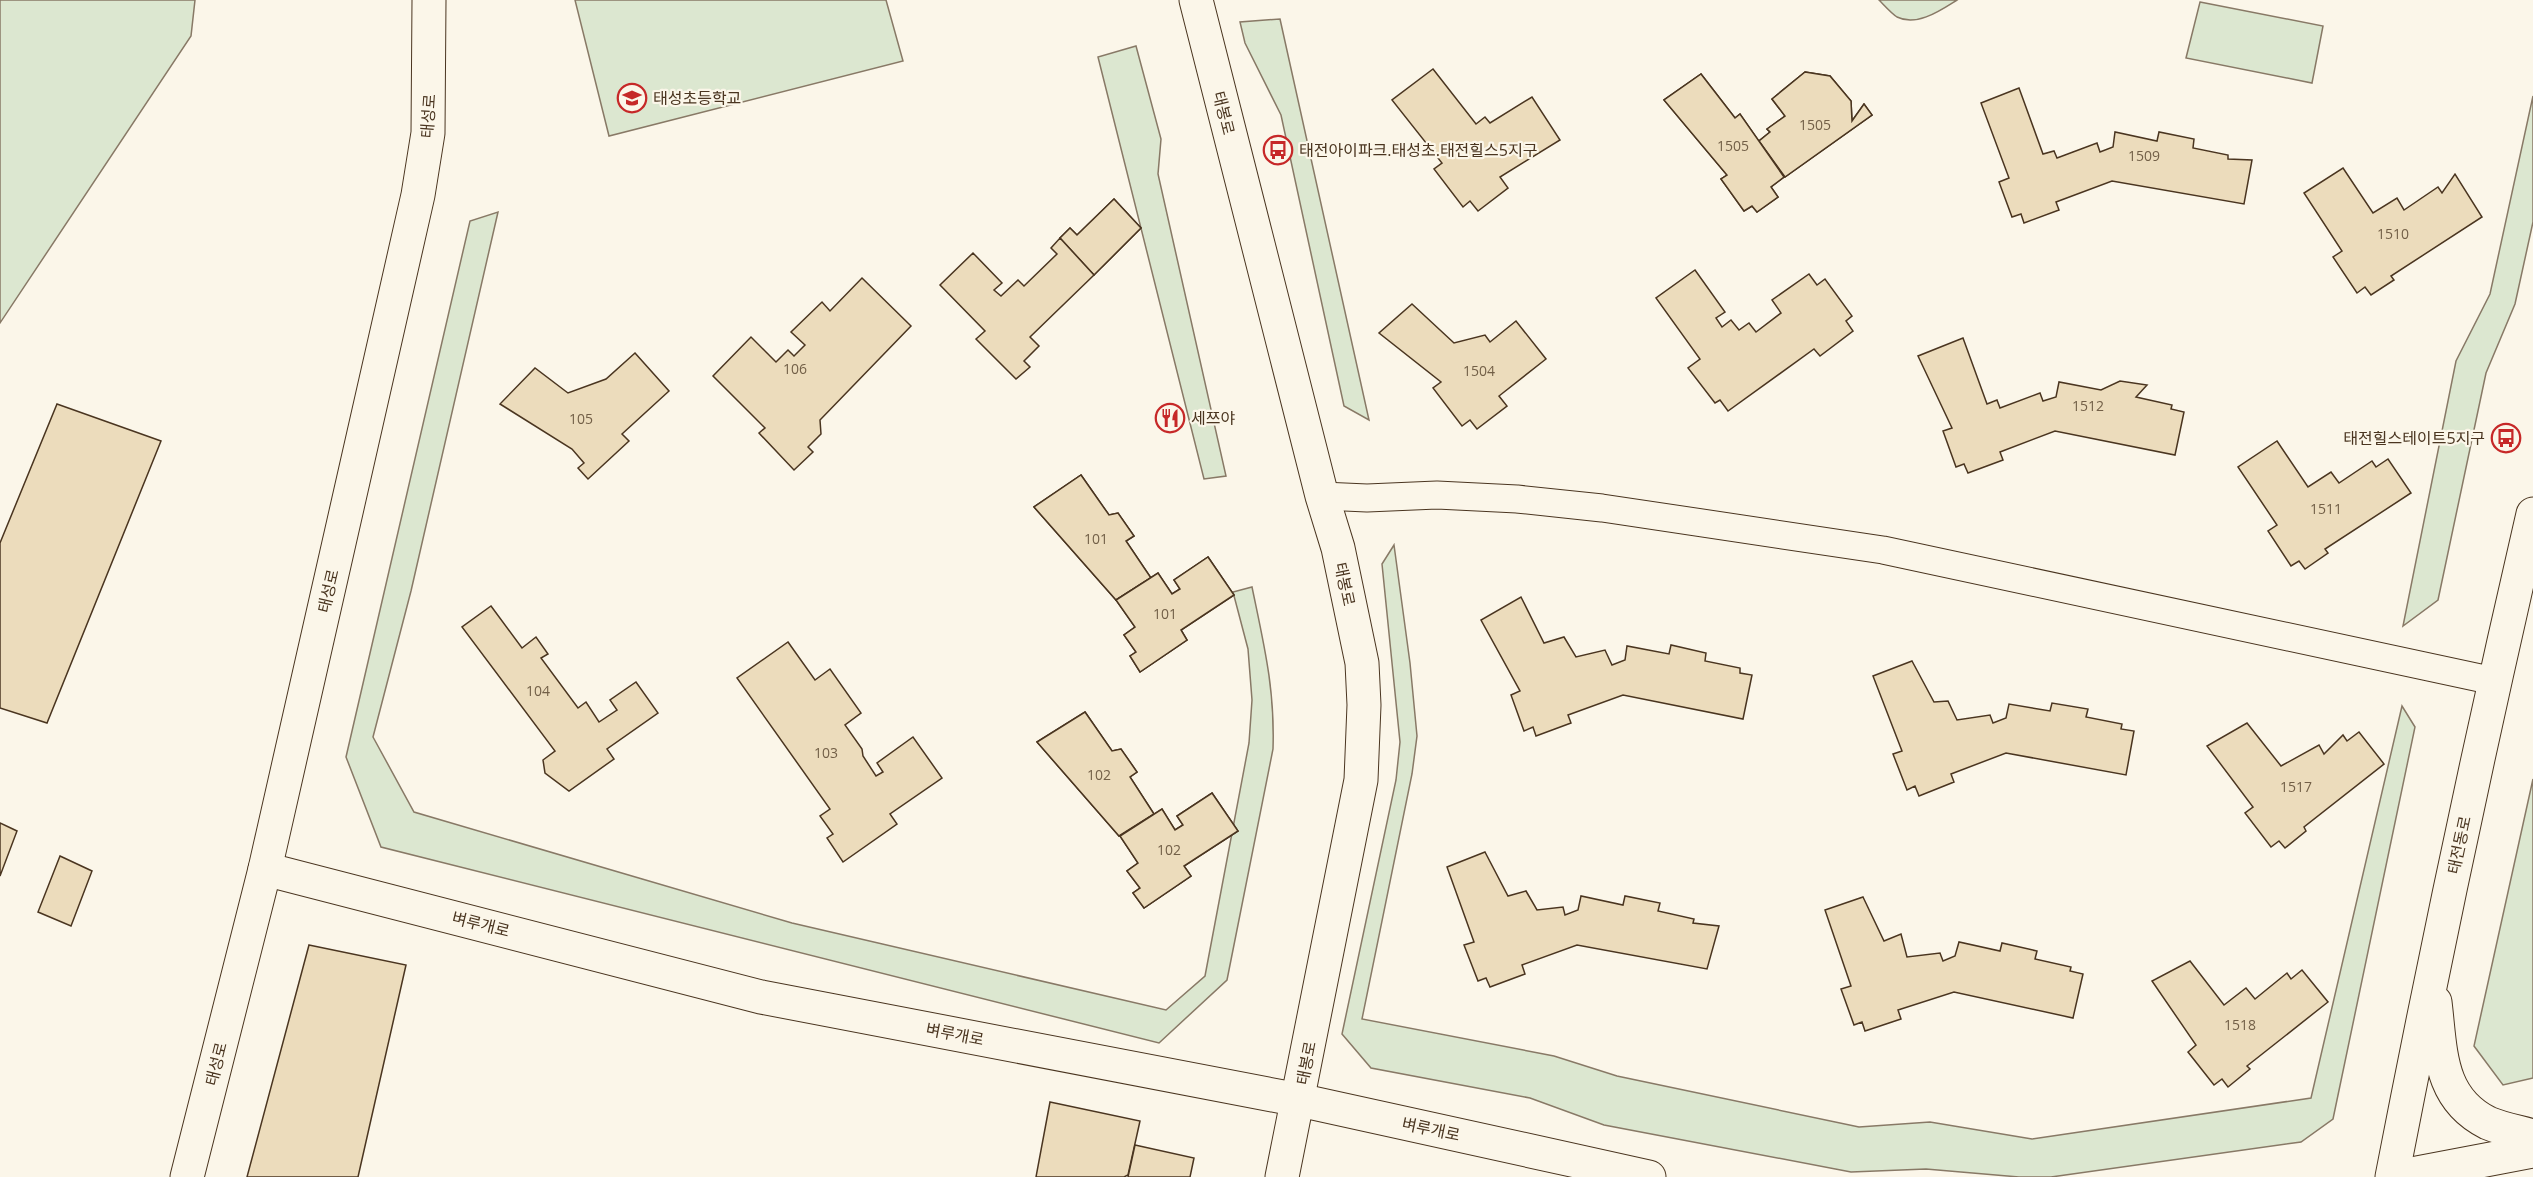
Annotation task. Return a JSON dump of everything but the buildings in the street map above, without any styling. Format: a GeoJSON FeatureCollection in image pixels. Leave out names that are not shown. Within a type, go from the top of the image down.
{"type":"FeatureCollection","features":[{"type":"Feature","properties":{"kind":"street","name":"태성로"},"geometry":{"type":"LineString","coordinates":[[187,1177],[265,869],[418,195],[428,133],[429,0]]}},
{"type":"Feature","properties":{"kind":"street","name":"태봉로"},"geometry":{"type":"LineString","coordinates":[[1196,0],[1322,496],[1338,548],[1362,663],[1364,705],[1361,780],[1282,1177]]}},
{"type":"Feature","properties":{"kind":"street"},"geometry":{"type":"LineString","coordinates":[[1322,496],[1367,498],[1437,495],[1517,499],[1602,508],[1883,550],[2494,681]]}},
{"type":"Feature","properties":{"kind":"street","name":"태전동로"},"geometry":{"type":"LineString","coordinates":[[2394,1177],[2432,973],[2494,681],[2533,514]]}},
{"type":"Feature","properties":{"kind":"street","name":"벼루개로"},"geometry":{"type":"LineString","coordinates":[[265,869],[761,997],[1299,1100],[1649,1177]]}},
{"type":"Feature","properties":{"kind":"street"},"geometry":{"type":"LineString","coordinates":[[2432,973],[2443,1060],[2449,1085],[2458,1102],[2490,1124],[2533,1136]]}},
{"type":"Feature","properties":{"kind":"street"},"geometry":{"type":"LineString","coordinates":[[2394,1177],[2533,1151]]}},
{"type":"Feature","properties":{"kind":"green space"},"geometry":{"type":"Polygon","coordinates":[[[0,0],[195,0],[191,36],[0,323],[0,0]]]}},
{"type":"Feature","properties":{"kind":"green space"},"geometry":{"type":"Polygon","coordinates":[[[575,0],[886,0],[903,61],[609,136],[575,0]]]}},
{"type":"Feature","properties":{"kind":"green space"},"geometry":{"type":"Polygon","coordinates":[[[1879,0],[1957,0],[1921,19],[1905,20],[1897,17],[1879,0]]]}},
{"type":"Feature","properties":{"kind":"green space"},"geometry":{"type":"Polygon","coordinates":[[[2200,2],[2323,26],[2312,83],[2186,58],[2200,2]]]}},
{"type":"Feature","properties":{"kind":"green space"},"geometry":{"type":"Polygon","coordinates":[[[1280,19],[1369,420],[1344,406],[1281,115],[1245,43],[1240,22],[1280,19]]]}},
{"type":"Feature","properties":{"kind":"green space"},"geometry":{"type":"Polygon","coordinates":[[[1136,46],[1161,139],[1158,174],[1226,476],[1204,479],[1098,57],[1136,46]]]}},
{"type":"Feature","properties":{"kind":"green space"},"geometry":{"type":"Polygon","coordinates":[[[2533,96],[2533,222],[2515,304],[2486,373],[2438,600],[2403,626],[2456,361],[2490,294],[2533,96]]]}},
{"type":"Feature","properties":{"kind":"green space"},"geometry":{"type":"Polygon","coordinates":[[[498,212],[411,591],[373,737],[414,812],[792,923],[1166,1010],[1205,976],[1249,743],[1252,700],[1248,649],[1233,592],[1252,587],[1270,687],[1273,749],[1227,980],[1159,1043],[381,847],[346,757],[470,221],[498,212]]]}},
{"type":"Feature","properties":{"kind":"green space"},"geometry":{"type":"Polygon","coordinates":[[[1394,545],[1417,736],[1412,774],[1362,1019],[1554,1056],[1617,1076],[1859,1127],[1930,1122],[2032,1139],[2311,1098],[2402,706],[2415,727],[2333,1119],[2301,1142],[2051,1177],[2019,1177],[1926,1169],[1851,1172],[1604,1125],[1530,1098],[1371,1068],[1342,1034],[1396,780],[1400,742],[1382,564],[1394,545]]]}},
{"type":"Feature","properties":{"kind":"green space"},"geometry":{"type":"Polygon","coordinates":[[[2533,779],[2533,1078],[2503,1085],[2474,1046],[2533,779]]]}},
{"type":"Feature","properties":{"kind":"place","name":"태성초등학교"},"geometry":{"type":"Point","coordinates":[632,98]}},
{"type":"Feature","properties":{"kind":"place","name":"태전아이파크.태성초.태전힐스5지구"},"geometry":{"type":"Point","coordinates":[1278,150]}},
{"type":"Feature","properties":{"kind":"place","name":"세쯔야"},"geometry":{"type":"Point","coordinates":[1170,418]}},
{"type":"Feature","properties":{"kind":"place","name":"태전힐스테이트5지구"},"geometry":{"type":"Point","coordinates":[2506,438]}}]}
